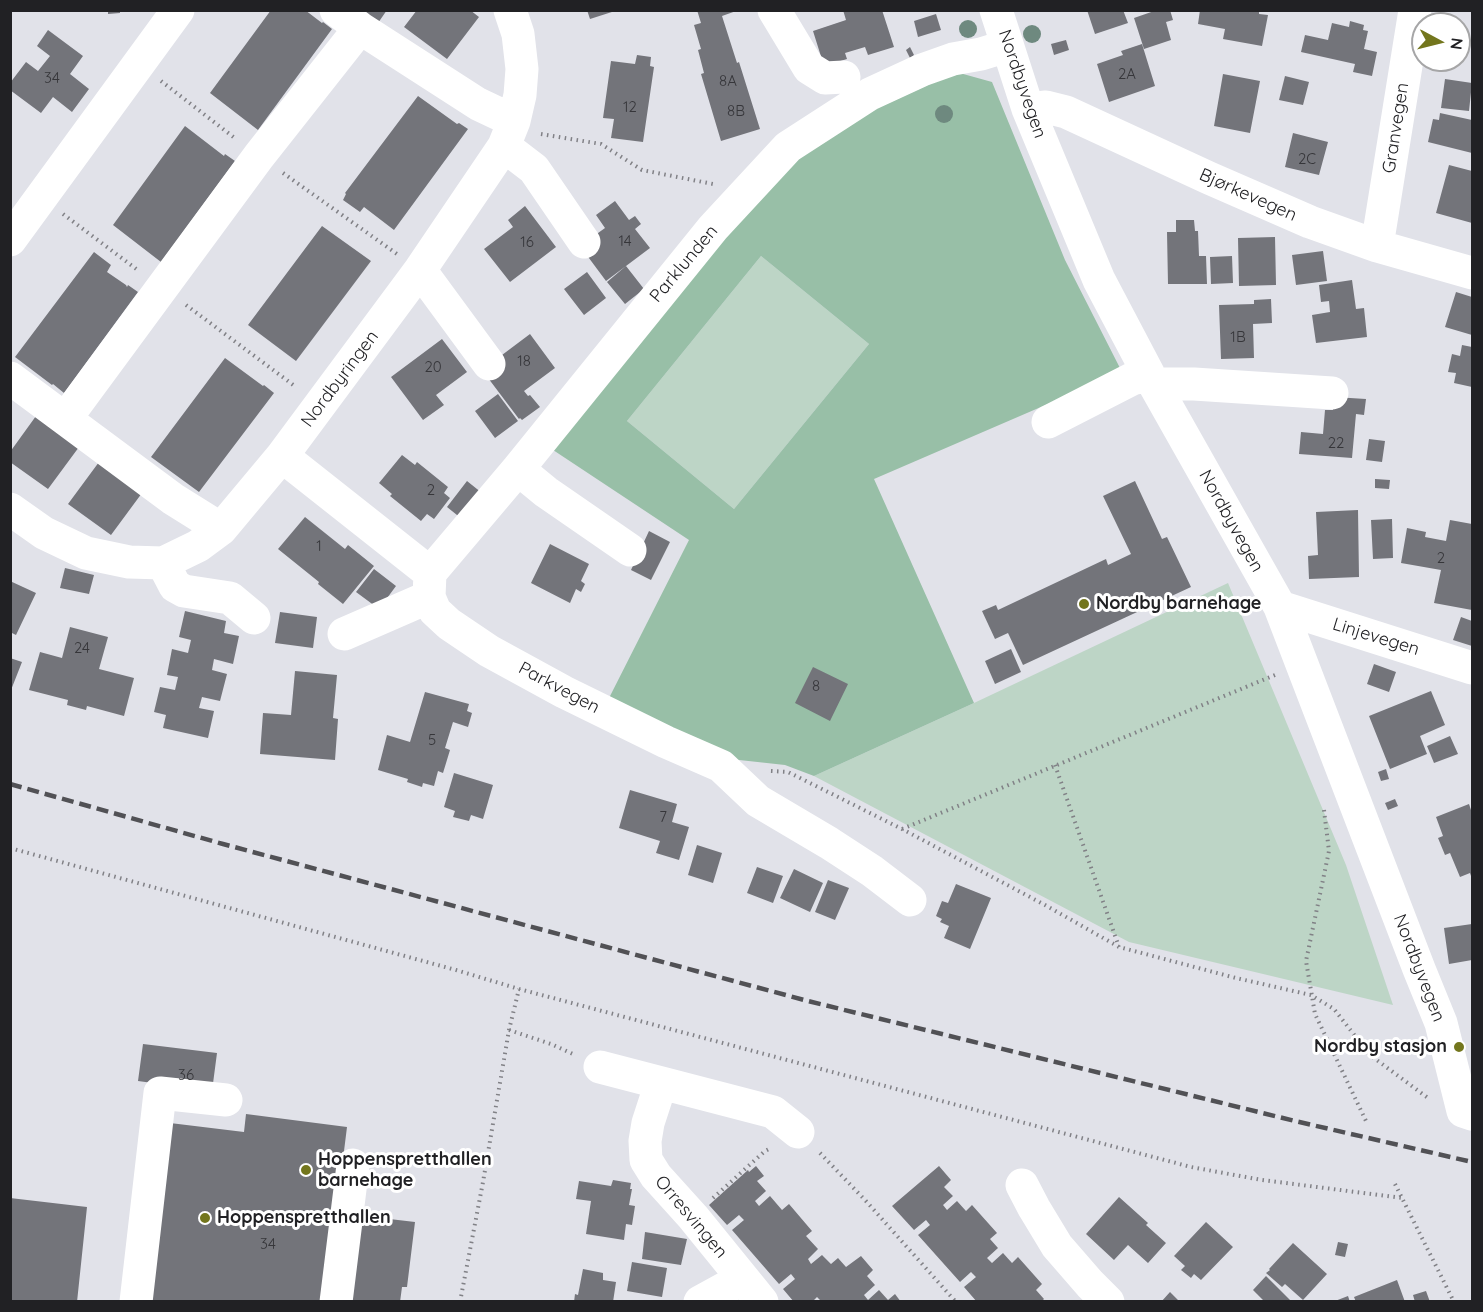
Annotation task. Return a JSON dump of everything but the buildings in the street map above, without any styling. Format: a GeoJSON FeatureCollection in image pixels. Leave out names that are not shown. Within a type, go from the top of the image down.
{"type":"FeatureCollection","features":[{"type":"Feature","properties":{"kind":"street"},"geometry":{"type":"LineString","coordinates":[[10,240],[178,10]]}},
{"type":"Feature","properties":{"kind":"street","name":"Nordbyringen"},"geometry":{"type":"LineString","coordinates":[[10,509],[44,533],[86,553],[129,562],[163,562],[198,546],[221,529],[282,456],[420,270],[509,133],[520,95],[522,69],[518,34],[510,10]]}},
{"type":"Feature","properties":{"kind":"street"},"geometry":{"type":"LineString","coordinates":[[774,10],[809,68],[825,78],[844,77]]}},
{"type":"Feature","properties":{"kind":"street","name":"Nordbyvegen"},"geometry":{"type":"LineString","coordinates":[[996,10],[1028,108],[1099,280],[1280,607],[1441,1023],[1468,1112]]}},
{"type":"Feature","properties":{"kind":"street","name":"Granvegen"},"geometry":{"type":"LineString","coordinates":[[1377,246],[1416,10]]}},
{"type":"Feature","properties":{"kind":"street"},"geometry":{"type":"LineString","coordinates":[[66,418],[259,156],[348,20],[478,104],[509,133],[584,242]]}},
{"type":"Feature","properties":{"kind":"street","name":"Parklunden"},"geometry":{"type":"LineString","coordinates":[[430,585],[518,469],[713,228],[788,147],[870,94],[922,70],[952,59],[981,54],[1007,46]]}},
{"type":"Feature","properties":{"kind":"street","name":"Bjørkevegen"},"geometry":{"type":"LineString","coordinates":[[1028,108],[1046,107],[1066,112],[1289,213],[1377,246],[1473,273]]}},
{"type":"Feature","properties":{"kind":"street"},"geometry":{"type":"LineString","coordinates":[[420,270],[489,364]]}},
{"type":"Feature","properties":{"kind":"street"},"geometry":{"type":"LineString","coordinates":[[10,378],[173,499],[221,529]]}},
{"type":"Feature","properties":{"kind":"street"},"geometry":{"type":"LineString","coordinates":[[1048,422],[1132,379],[1332,393]]}},
{"type":"Feature","properties":{"kind":"street","name":"Parkvegen"},"geometry":{"type":"LineString","coordinates":[[282,456],[430,585],[435,611],[449,624],[489,651],[564,692],[721,766],[758,801],[872,871],[910,900]]}},
{"type":"Feature","properties":{"kind":"street"},"geometry":{"type":"LineString","coordinates":[[518,469],[546,492],[630,550]]}},
{"type":"Feature","properties":{"kind":"street"},"geometry":{"type":"LineString","coordinates":[[163,562],[175,586],[184,591],[230,598],[254,618]]}},
{"type":"Feature","properties":{"kind":"street"},"geometry":{"type":"LineString","coordinates":[[344,634],[430,585]]}},
{"type":"Feature","properties":{"kind":"street","name":"Linjevegen"},"geometry":{"type":"LineString","coordinates":[[1280,607],[1473,668]]}},
{"type":"Feature","properties":{"kind":"street"},"geometry":{"type":"LineString","coordinates":[[600,1067],[773,1112],[798,1132]]}},
{"type":"Feature","properties":{"kind":"street","name":"Orresvingen"},"geometry":{"type":"LineString","coordinates":[[661,1083],[648,1123],[645,1141],[646,1160],[656,1176],[693,1217],[752,1290],[700,1302]]}},
{"type":"Feature","properties":{"kind":"street"},"geometry":{"type":"LineString","coordinates":[[136,1302],[160,1093],[226,1100]]}},
{"type":"Feature","properties":{"kind":"street"},"geometry":{"type":"LineString","coordinates":[[336,1302],[353,1164]]}},
{"type":"Feature","properties":{"kind":"street"},"geometry":{"type":"LineString","coordinates":[[1022,1185],[1057,1246],[1108,1302]]}},
{"type":"Feature","properties":{"kind":"path"},"geometry":{"type":"LineString","coordinates":[[509,133],[540,134],[601,144],[642,170],[724,186],[746,193]]}},
{"type":"Feature","properties":{"kind":"path"},"geometry":{"type":"LineString","coordinates":[[902,830],[1302,663]]}},
{"type":"Feature","properties":{"kind":"path"},"geometry":{"type":"LineString","coordinates":[[1055,765],[1119,947]]}},
{"type":"Feature","properties":{"kind":"path"},"geometry":{"type":"LineString","coordinates":[[766,770],[788,772],[1045,905],[1119,947],[1311,995],[1334,1009],[1370,1055],[1427,1098],[1450,1108],[1468,1112]]}},
{"type":"Feature","properties":{"kind":"path"},"geometry":{"type":"LineString","coordinates":[[1323,804],[1329,851],[1306,961],[1315,1014],[1366,1121]]}},
{"type":"Feature","properties":{"kind":"path"},"geometry":{"type":"LineString","coordinates":[[10,848],[519,989],[1191,1167],[1263,1180],[1403,1198]]}},
{"type":"Feature","properties":{"kind":"path"},"geometry":{"type":"LineString","coordinates":[[460,1302],[509,1029],[519,989]]}},
{"type":"Feature","properties":{"kind":"path"},"geometry":{"type":"LineString","coordinates":[[509,1029],[551,1044],[600,1067]]}},
{"type":"Feature","properties":{"kind":"path"},"geometry":{"type":"LineString","coordinates":[[693,1217],[765,1151],[798,1132],[837,1169],[956,1302]]}},
{"type":"Feature","properties":{"kind":"path"},"geometry":{"type":"LineString","coordinates":[[1395,1184],[1454,1302]]}},
{"type":"Feature","properties":{"kind":"green space"},"geometry":{"type":"Polygon","coordinates":[[[956,72],[992,82],[1065,260],[1122,372],[874,479],[974,703],[814,776],[785,765],[721,758],[606,704],[689,540],[547,446],[636,331],[823,133],[956,72]],[[761,256],[627,421],[734,509],[869,344],[761,256]]]}},
{"type":"Feature","properties":{"kind":"green space"},"geometry":{"type":"Polygon","coordinates":[[[761,256],[869,344],[734,509],[627,421],[761,256]]]}},
{"type":"Feature","properties":{"kind":"green space"},"geometry":{"type":"Polygon","coordinates":[[[1228,583],[1346,865],[1393,1005],[1129,942],[814,776],[974,703],[1228,583]]]}},
{"type":"Feature","properties":{"kind":"railway"},"geometry":{"type":"LineString","coordinates":[[10,784],[223,844],[808,1001],[1295,1121],[1472,1162]]}},
{"type":"Feature","properties":{"kind":"place","name":"Nordby barnehage"},"geometry":{"type":"Point","coordinates":[1084,604]}},
{"type":"Feature","properties":{"kind":"place","name":"Nordby stasjon"},"geometry":{"type":"Point","coordinates":[1459,1047]}},
{"type":"Feature","properties":{"kind":"place","name":"Hoppenspretthallen barnehage"},"geometry":{"type":"Point","coordinates":[306,1170]}},
{"type":"Feature","properties":{"kind":"place","name":"Hoppenspretthallen"},"geometry":{"type":"Point","coordinates":[205,1218]}}]}
